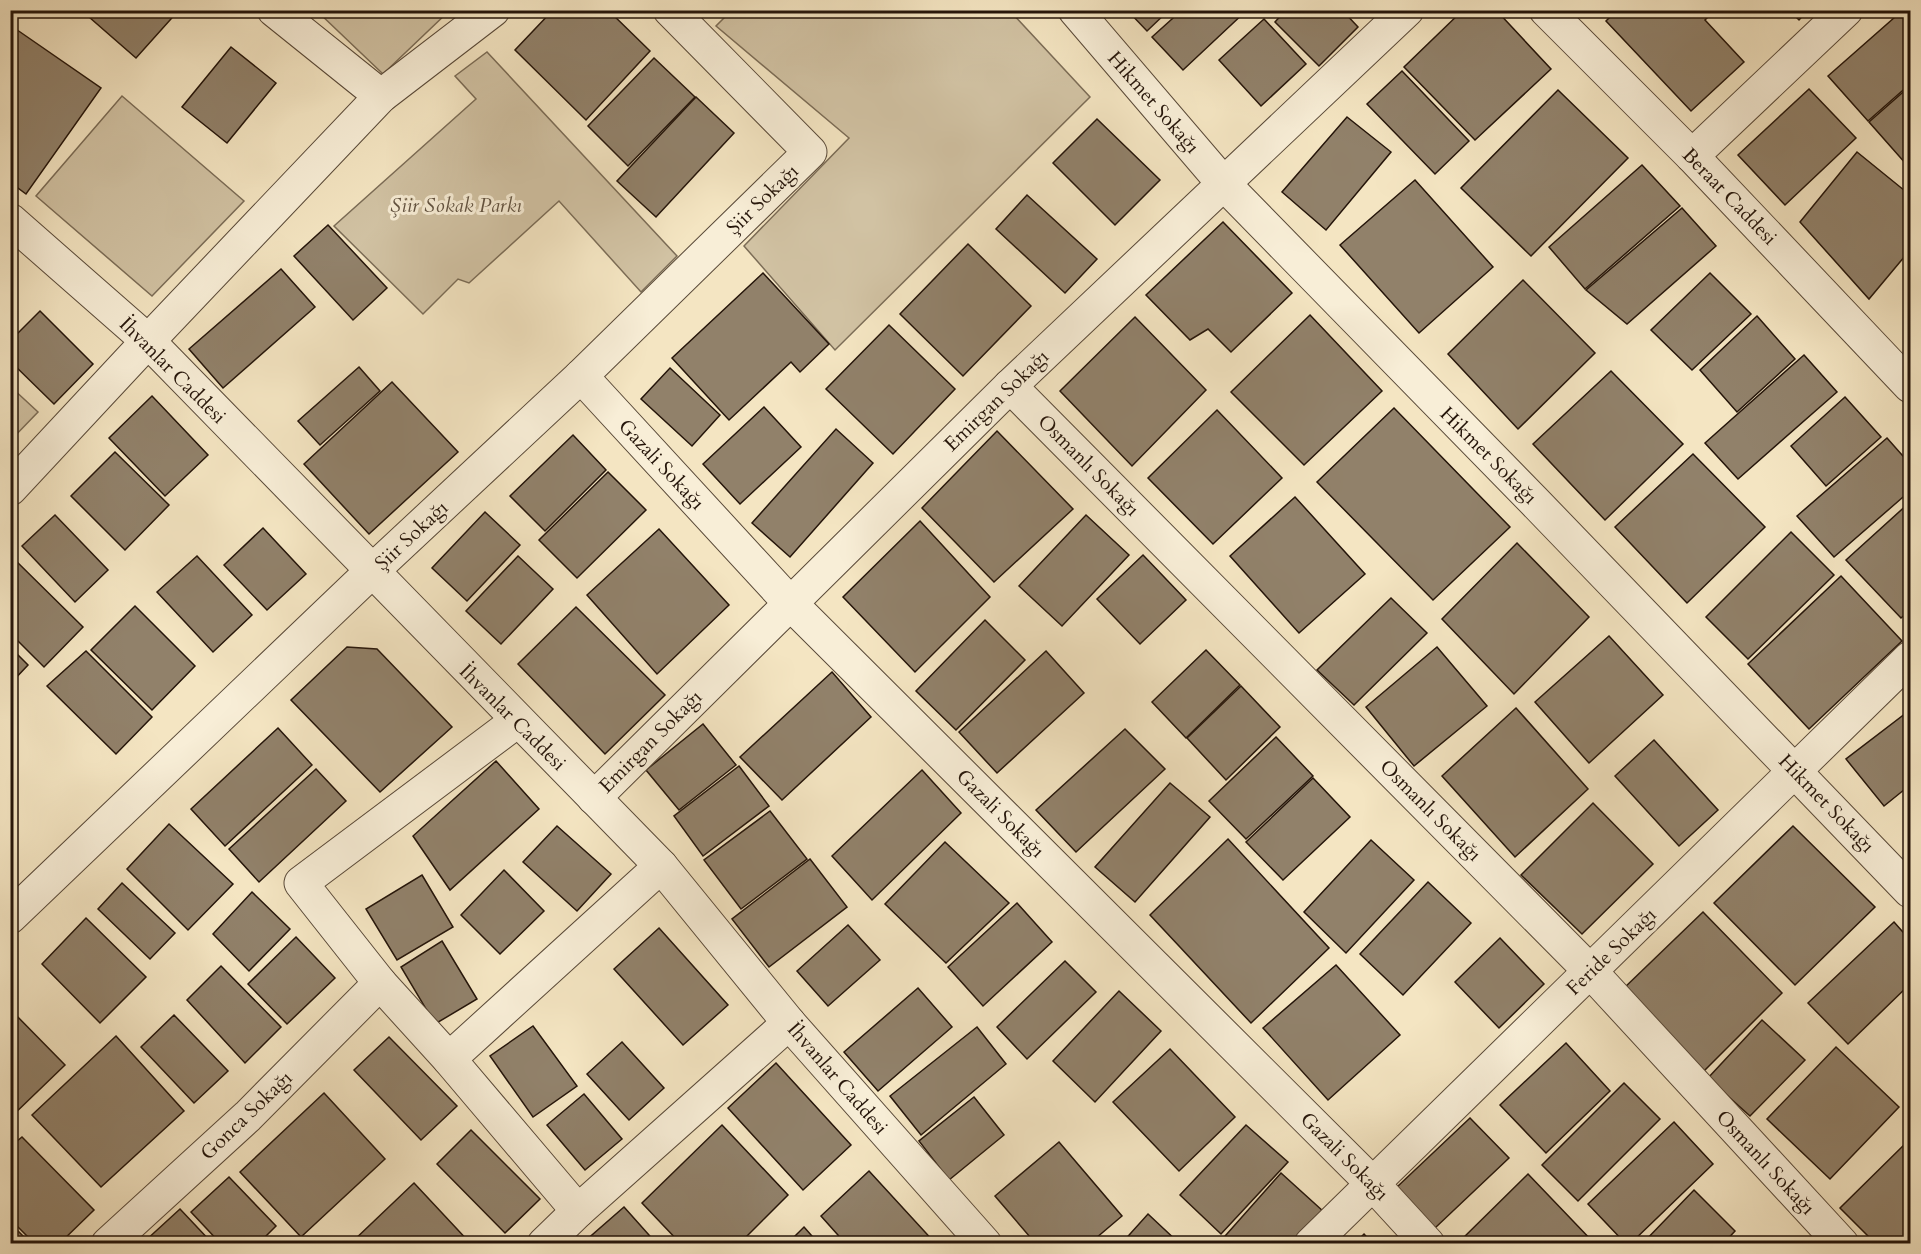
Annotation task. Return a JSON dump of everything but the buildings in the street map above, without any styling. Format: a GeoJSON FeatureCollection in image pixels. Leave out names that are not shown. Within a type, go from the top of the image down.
{"type":"FeatureCollection","features":[{"type":"Feature","properties":{"kind":"street"},"geometry":{"type":"LineString","coordinates":[[274,10],[381,96]]}},
{"type":"Feature","properties":{"kind":"street"},"geometry":{"type":"LineString","coordinates":[[10,489],[381,96],[493,10]]}},
{"type":"Feature","properties":{"kind":"street","name":"Şiir Sokağı"},"geometry":{"type":"LineString","coordinates":[[10,917],[371,572],[581,376],[810,152],[670,10]]}},
{"type":"Feature","properties":{"kind":"street","name":"Hikmet Sokağı"},"geometry":{"type":"LineString","coordinates":[[1075,10],[1223,183],[1796,770],[1911,891]]}},
{"type":"Feature","properties":{"kind":"street","name":"Emirgan Sokağı"},"geometry":{"type":"LineString","coordinates":[[594,798],[1010,386],[1407,10]]}},
{"type":"Feature","properties":{"kind":"street","name":"Beraat Caddesi"},"geometry":{"type":"LineString","coordinates":[[1546,10],[1692,156],[1911,386]]}},
{"type":"Feature","properties":{"kind":"street"},"geometry":{"type":"LineString","coordinates":[[1692,156],[1846,10]]}},
{"type":"Feature","properties":{"kind":"street","name":"İhvanlar Caddesi"},"geometry":{"type":"LineString","coordinates":[[10,220],[148,341],[371,572],[661,866],[789,1023],[980,1242]]}},
{"type":"Feature","properties":{"kind":"street","name":"Gazali Sokağı"},"geometry":{"type":"LineString","coordinates":[[581,376],[790,603],[1372,1183],[1428,1244]]}},
{"type":"Feature","properties":{"kind":"street","name":"Osmanlı Sokağı"},"geometry":{"type":"LineString","coordinates":[[1010,386],[1590,972],[1842,1244]]}},
{"type":"Feature","properties":{"kind":"street","name":"Feride Sokağı"},"geometry":{"type":"LineString","coordinates":[[1311,1244],[1911,658]]}},
{"type":"Feature","properties":{"kind":"street"},"geometry":{"type":"LineString","coordinates":[[517,721],[301,883],[380,983],[449,1059],[578,1211]]}},
{"type":"Feature","properties":{"kind":"street"},"geometry":{"type":"LineString","coordinates":[[449,1059],[661,866]]}},
{"type":"Feature","properties":{"kind":"street","name":"Gonca Sokağı"},"geometry":{"type":"LineString","coordinates":[[108,1244],[248,1116],[380,983]]}},
{"type":"Feature","properties":{"kind":"street"},"geometry":{"type":"LineString","coordinates":[[544,1244],[789,1023]]}},
{"type":"Feature","properties":{"kind":"green space"},"geometry":{"type":"Polygon","coordinates":[[[317,11],[449,11],[383,74],[317,11]]]}},
{"type":"Feature","properties":{"kind":"green space"},"geometry":{"type":"Polygon","coordinates":[[[731,11],[1010,11],[1090,97],[835,350],[744,246],[849,138],[716,26],[731,11]]]}},
{"type":"Feature","properties":{"kind":"green space","name":"Şiir Sokak Parkı"},"geometry":{"type":"Polygon","coordinates":[[[487,52],[677,256],[641,292],[559,201],[469,283],[458,279],[423,314],[334,226],[476,99],[455,76],[487,52]]]}},
{"type":"Feature","properties":{"kind":"green space"},"geometry":{"type":"Polygon","coordinates":[[[122,96],[244,201],[152,296],[36,196],[122,96]]]}},
{"type":"Feature","properties":{"kind":"green space"},"geometry":{"type":"Polygon","coordinates":[[[11,387],[38,412],[11,440],[11,387]]]}}]}
